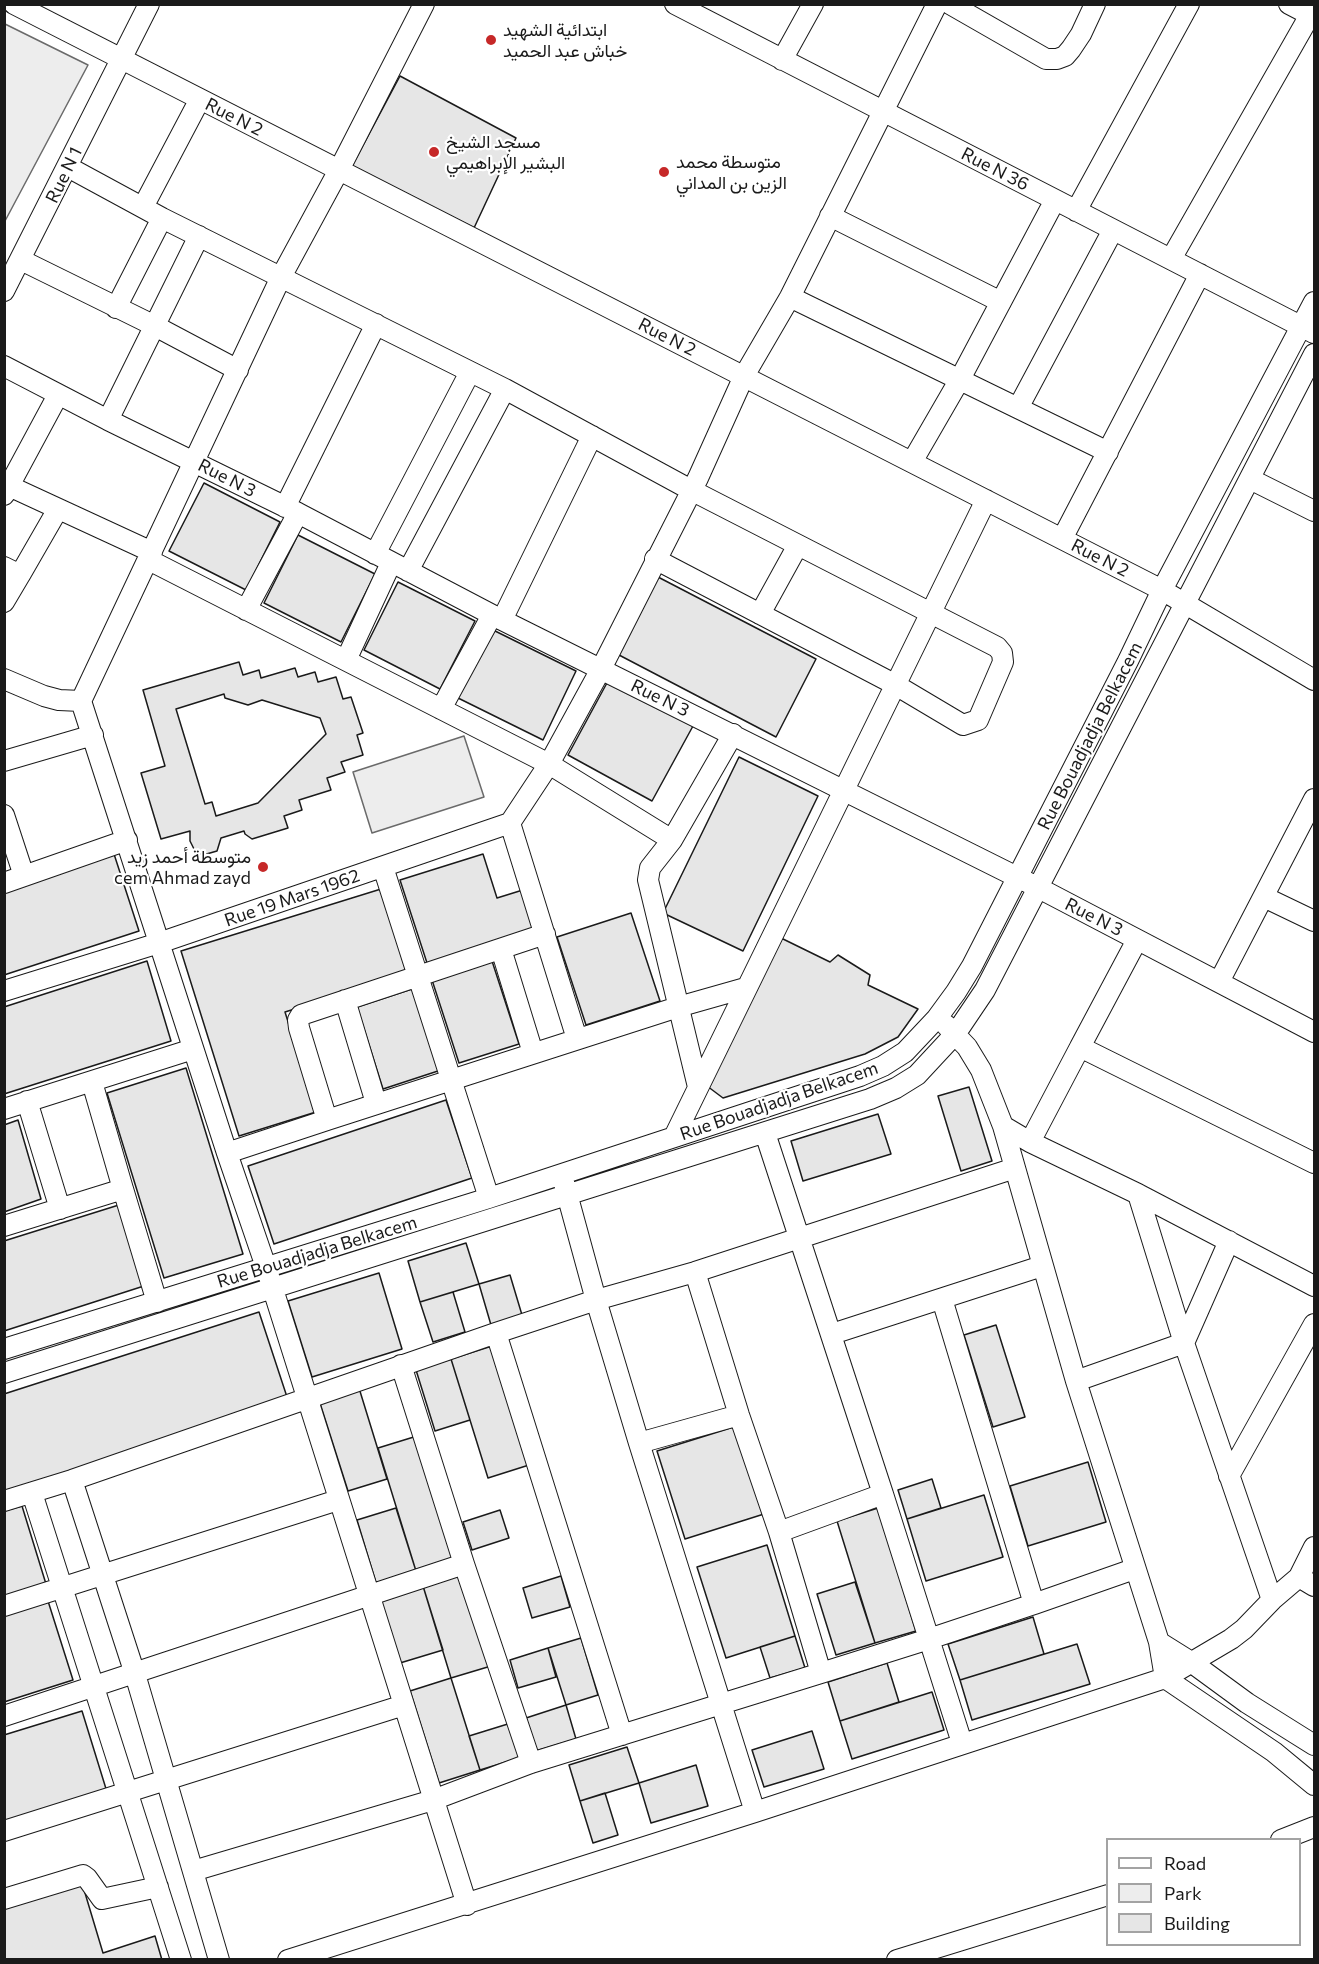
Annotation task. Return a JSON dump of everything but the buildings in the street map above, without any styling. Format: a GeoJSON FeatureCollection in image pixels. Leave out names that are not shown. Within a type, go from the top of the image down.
{"type":"FeatureCollection","features":[{"type":"Feature","properties":{"kind":"street","name":"Rue N 2"},"geometry":{"type":"LineString","coordinates":[[14,4],[1186,602],[1314,680]]}},
{"type":"Feature","properties":{"kind":"street","name":"Rue N 1"},"geometry":{"type":"LineString","coordinates":[[4,291],[149,4]]}},
{"type":"Feature","properties":{"kind":"street"},"geometry":{"type":"LineString","coordinates":[[424,4],[281,277],[81,701],[227,1154],[266,1267],[467,1905]]}},
{"type":"Feature","properties":{"kind":"street"},"geometry":{"type":"LineString","coordinates":[[782,60],[813,4]]}},
{"type":"Feature","properties":{"kind":"street"},"geometry":{"type":"LineString","coordinates":[[577,1039],[510,823],[549,764],[601,669],[691,490],[744,376],[790,297],[937,4]]}},
{"type":"Feature","properties":{"kind":"street"},"geometry":{"type":"LineString","coordinates":[[950,4],[1046,59],[1057,59],[1065,56],[1071,49],[1095,4]]}},
{"type":"Feature","properties":{"kind":"street"},"geometry":{"type":"LineString","coordinates":[[1076,211],[1189,4]]}},
{"type":"Feature","properties":{"kind":"street"},"geometry":{"type":"LineString","coordinates":[[1171,259],[1312,16],[1289,4]]}},
{"type":"Feature","properties":{"kind":"street","name":"Rue N 36"},"geometry":{"type":"LineString","coordinates":[[682,6],[782,60],[1308,329]]}},
{"type":"Feature","properties":{"kind":"street"},"geometry":{"type":"LineString","coordinates":[[143,207],[200,99]]}},
{"type":"Feature","properties":{"kind":"street"},"geometry":{"type":"LineString","coordinates":[[68,167],[162,218],[505,389],[691,490],[997,647],[1002,653],[1003,662],[978,720],[963,724],[894,684],[656,559]]}},
{"type":"Feature","properties":{"kind":"street"},"geometry":{"type":"LineString","coordinates":[[912,462],[960,379],[1055,200]]}},
{"type":"Feature","properties":{"kind":"street"},"geometry":{"type":"LineString","coordinates":[[830,216],[1001,302]]}},
{"type":"Feature","properties":{"kind":"street"},"geometry":{"type":"LineString","coordinates":[[116,308],[162,218]]}},
{"type":"Feature","properties":{"kind":"street"},"geometry":{"type":"LineString","coordinates":[[1018,408],[1113,230]]}},
{"type":"Feature","properties":{"kind":"street"},"geometry":{"type":"LineString","coordinates":[[108,420],[199,236]]}},
{"type":"Feature","properties":{"kind":"street"},"geometry":{"type":"LineString","coordinates":[[21,260],[238,370]]}},
{"type":"Feature","properties":{"kind":"street"},"geometry":{"type":"LineString","coordinates":[[1062,539],[1200,274]]}},
{"type":"Feature","properties":{"kind":"street"},"geometry":{"type":"LineString","coordinates":[[790,297],[1107,452]]}},
{"type":"Feature","properties":{"kind":"street","name":"Rue Bouadjadja Belkacem"},"geometry":{"type":"LineString","coordinates":[[4,1349],[489,1198],[860,1076],[883,1066],[905,1052],[938,1018],[972,966],[1162,590],[1308,329],[1314,302]]}},
{"type":"Feature","properties":{"kind":"street"},"geometry":{"type":"LineString","coordinates":[[246,610],[376,324]]}},
{"type":"Feature","properties":{"kind":"street","name":"Rue Bouadjadja Belkacem"},"geometry":{"type":"LineString","coordinates":[[4,1373],[870,1100],[917,1075],[956,1033],[985,990],[1314,354]]}},
{"type":"Feature","properties":{"kind":"street","name":"Rue N 3"},"geometry":{"type":"LineString","coordinates":[[4,366],[292,510],[497,618],[1037,888],[1314,1032]]}},
{"type":"Feature","properties":{"kind":"street"},"geometry":{"type":"LineString","coordinates":[[346,660],[392,563],[470,372]]}},
{"type":"Feature","properties":{"kind":"street"},"geometry":{"type":"LineString","coordinates":[[392,563],[505,389]]}},
{"type":"Feature","properties":{"kind":"street"},"geometry":{"type":"LineString","coordinates":[[58,394],[7,491],[58,509],[151,556],[246,610],[549,764],[672,840]]}},
{"type":"Feature","properties":{"kind":"street"},"geometry":{"type":"LineString","coordinates":[[441,709],[497,618],[592,436]]}},
{"type":"Feature","properties":{"kind":"street"},"geometry":{"type":"LineString","coordinates":[[1250,479],[1314,511]]}},
{"type":"Feature","properties":{"kind":"street"},"geometry":{"type":"LineString","coordinates":[[674,1137],[986,500]]}},
{"type":"Feature","properties":{"kind":"street"},"geometry":{"type":"LineString","coordinates":[[4,602],[12,571],[58,509]]}},
{"type":"Feature","properties":{"kind":"street"},"geometry":{"type":"LineString","coordinates":[[760,614],[798,545]]}},
{"type":"Feature","properties":{"kind":"street"},"geometry":{"type":"LineString","coordinates":[[4,679],[44,696],[59,700],[81,701]]}},
{"type":"Feature","properties":{"kind":"street"},"geometry":{"type":"LineString","coordinates":[[698,1087],[648,880],[650,868],[672,840],[733,734]]}},
{"type":"Feature","properties":{"kind":"street"},"geometry":{"type":"LineString","coordinates":[[4,761],[93,735]]}},
{"type":"Feature","properties":{"kind":"street"},"geometry":{"type":"LineString","coordinates":[[1220,982],[1314,801]]}},
{"type":"Feature","properties":{"kind":"street"},"geometry":{"type":"LineString","coordinates":[[4,815],[24,876]]}},
{"type":"Feature","properties":{"kind":"street","name":"Rue 19 Mars 1962"},"geometry":{"type":"LineString","coordinates":[[4,991],[159,943],[510,823]]}},
{"type":"Feature","properties":{"kind":"street"},"geometry":{"type":"LineString","coordinates":[[4,883],[127,840]]}},
{"type":"Feature","properties":{"kind":"street"},"geometry":{"type":"LineString","coordinates":[[383,867],[420,976],[489,1198]]}},
{"type":"Feature","properties":{"kind":"street"},"geometry":{"type":"LineString","coordinates":[[1264,897],[1314,921]]}},
{"type":"Feature","properties":{"kind":"street"},"geometry":{"type":"LineString","coordinates":[[327,1120],[299,1028],[298,1020],[303,1014],[545,934]]}},
{"type":"Feature","properties":{"kind":"street"},"geometry":{"type":"LineString","coordinates":[[1029,1142],[1137,940]]}},
{"type":"Feature","properties":{"kind":"street"},"geometry":{"type":"LineString","coordinates":[[501,949],[533,1053]]}},
{"type":"Feature","properties":{"kind":"street"},"geometry":{"type":"LineString","coordinates":[[227,1154],[376,1103],[678,1007],[746,988]]}},
{"type":"Feature","properties":{"kind":"street"},"geometry":{"type":"LineString","coordinates":[[345,1000],[376,1103]]}},
{"type":"Feature","properties":{"kind":"street"},"geometry":{"type":"LineString","coordinates":[[938,1018],[956,1033],[981,1070],[1003,1126],[1076,1381],[1159,1642],[1165,1678],[1274,1752],[1314,1785]]}},
{"type":"Feature","properties":{"kind":"street"},"geometry":{"type":"LineString","coordinates":[[1080,1047],[1314,1163]]}},
{"type":"Feature","properties":{"kind":"street"},"geometry":{"type":"LineString","coordinates":[[4,1108],[193,1049]]}},
{"type":"Feature","properties":{"kind":"street"},"geometry":{"type":"LineString","coordinates":[[92,1082],[157,1302]]}},
{"type":"Feature","properties":{"kind":"street"},"geometry":{"type":"LineString","coordinates":[[27,1101],[60,1209]]}},
{"type":"Feature","properties":{"kind":"street"},"geometry":{"type":"LineString","coordinates":[[1003,1126],[1029,1142],[1138,1194],[1314,1286]]}},
{"type":"Feature","properties":{"kind":"street"},"geometry":{"type":"LineString","coordinates":[[765,1132],[962,1743]]}},
{"type":"Feature","properties":{"kind":"street"},"geometry":{"type":"LineString","coordinates":[[4,1502],[496,1333],[596,1300],[695,1272],[1015,1168]]}},
{"type":"Feature","properties":{"kind":"street"},"geometry":{"type":"LineString","coordinates":[[561,1174],[639,1443],[755,1812]]}},
{"type":"Feature","properties":{"kind":"street"},"geometry":{"type":"LineString","coordinates":[[4,1226],[123,1189]]}},
{"type":"Feature","properties":{"kind":"street"},"geometry":{"type":"LineString","coordinates":[[1138,1194],[1184,1343],[1272,1600]]}},
{"type":"Feature","properties":{"kind":"street"},"geometry":{"type":"LineString","coordinates":[[1076,1381],[1184,1343],[1229,1241]]}},
{"type":"Feature","properties":{"kind":"street"},"geometry":{"type":"LineString","coordinates":[[832,1334],[1042,1266]]}},
{"type":"Feature","properties":{"kind":"street"},"geometry":{"type":"LineString","coordinates":[[695,1272],[739,1415],[779,1532],[821,1673]]}},
{"type":"Feature","properties":{"kind":"street"},"geometry":{"type":"LineString","coordinates":[[942,1299],[1034,1604]]}},
{"type":"Feature","properties":{"kind":"street"},"geometry":{"type":"LineString","coordinates":[[1229,1476],[1314,1324]]}},
{"type":"Feature","properties":{"kind":"street"},"geometry":{"type":"LineString","coordinates":[[496,1333],[622,1735]]}},
{"type":"Feature","properties":{"kind":"street"},"geometry":{"type":"LineString","coordinates":[[401,1365],[464,1564],[531,1763]]}},
{"type":"Feature","properties":{"kind":"street"},"geometry":{"type":"LineString","coordinates":[[639,1443],[739,1415]]}},
{"type":"Feature","properties":{"kind":"street"},"geometry":{"type":"LineString","coordinates":[[72,1480],[135,1674],[219,1959]]}},
{"type":"Feature","properties":{"kind":"street"},"geometry":{"type":"LineString","coordinates":[[32,1493],[181,1959]]}},
{"type":"Feature","properties":{"kind":"street"},"geometry":{"type":"LineString","coordinates":[[779,1532],[883,1494]]}},
{"type":"Feature","properties":{"kind":"street"},"geometry":{"type":"LineString","coordinates":[[4,1606],[338,1500]]}},
{"type":"Feature","properties":{"kind":"street"},"geometry":{"type":"LineString","coordinates":[[288,1959],[467,1905],[1165,1678],[1244,1629],[1272,1600],[1306,1582],[1314,1547]]}},
{"type":"Feature","properties":{"kind":"street"},"geometry":{"type":"LineString","coordinates":[[4,1716],[464,1564]]}},
{"type":"Feature","properties":{"kind":"street"},"geometry":{"type":"LineString","coordinates":[[194,1871],[433,1800],[531,1763],[929,1639],[1134,1569]]}},
{"type":"Feature","properties":{"kind":"street"},"geometry":{"type":"LineString","coordinates":[[1159,1642],[1247,1703],[1314,1745]]}},
{"type":"Feature","properties":{"kind":"street"},"geometry":{"type":"LineString","coordinates":[[4,1831],[404,1705]]}},
{"type":"Feature","properties":{"kind":"street"},"geometry":{"type":"LineString","coordinates":[[1284,1838],[1314,1827]]}},
{"type":"Feature","properties":{"kind":"street"},"geometry":{"type":"LineString","coordinates":[[4,1899],[83,1875],[102,1899],[158,1887]]}},
{"type":"Feature","properties":{"kind":"street"},"geometry":{"type":"LineString","coordinates":[[897,1959],[1106,1895]]}},
{"type":"Feature","properties":{"kind":"green space"},"geometry":{"type":"Polygon","coordinates":[[[5,24],[88,65],[5,221],[5,24]]]}},
{"type":"Feature","properties":{"kind":"green space"},"geometry":{"type":"Polygon","coordinates":[[[464,736],[484,797],[372,833],[353,772],[464,736]]]}},
{"type":"Feature","properties":{"kind":"place","name":"ابتدائية الشهيد خباش عبد الحميد"},"geometry":{"type":"Point","coordinates":[491,40]}},
{"type":"Feature","properties":{"kind":"place","name":"مسجد الشيخ البشير الإبراهيمي"},"geometry":{"type":"Point","coordinates":[434,152]}},
{"type":"Feature","properties":{"kind":"place","name":"متوسطة محمد الزين بن المداني"},"geometry":{"type":"Point","coordinates":[664,172]}},
{"type":"Feature","properties":{"kind":"place","name":"متوسطة أحمد زيد cem Ahmad zayd"},"geometry":{"type":"Point","coordinates":[263,867]}}]}
